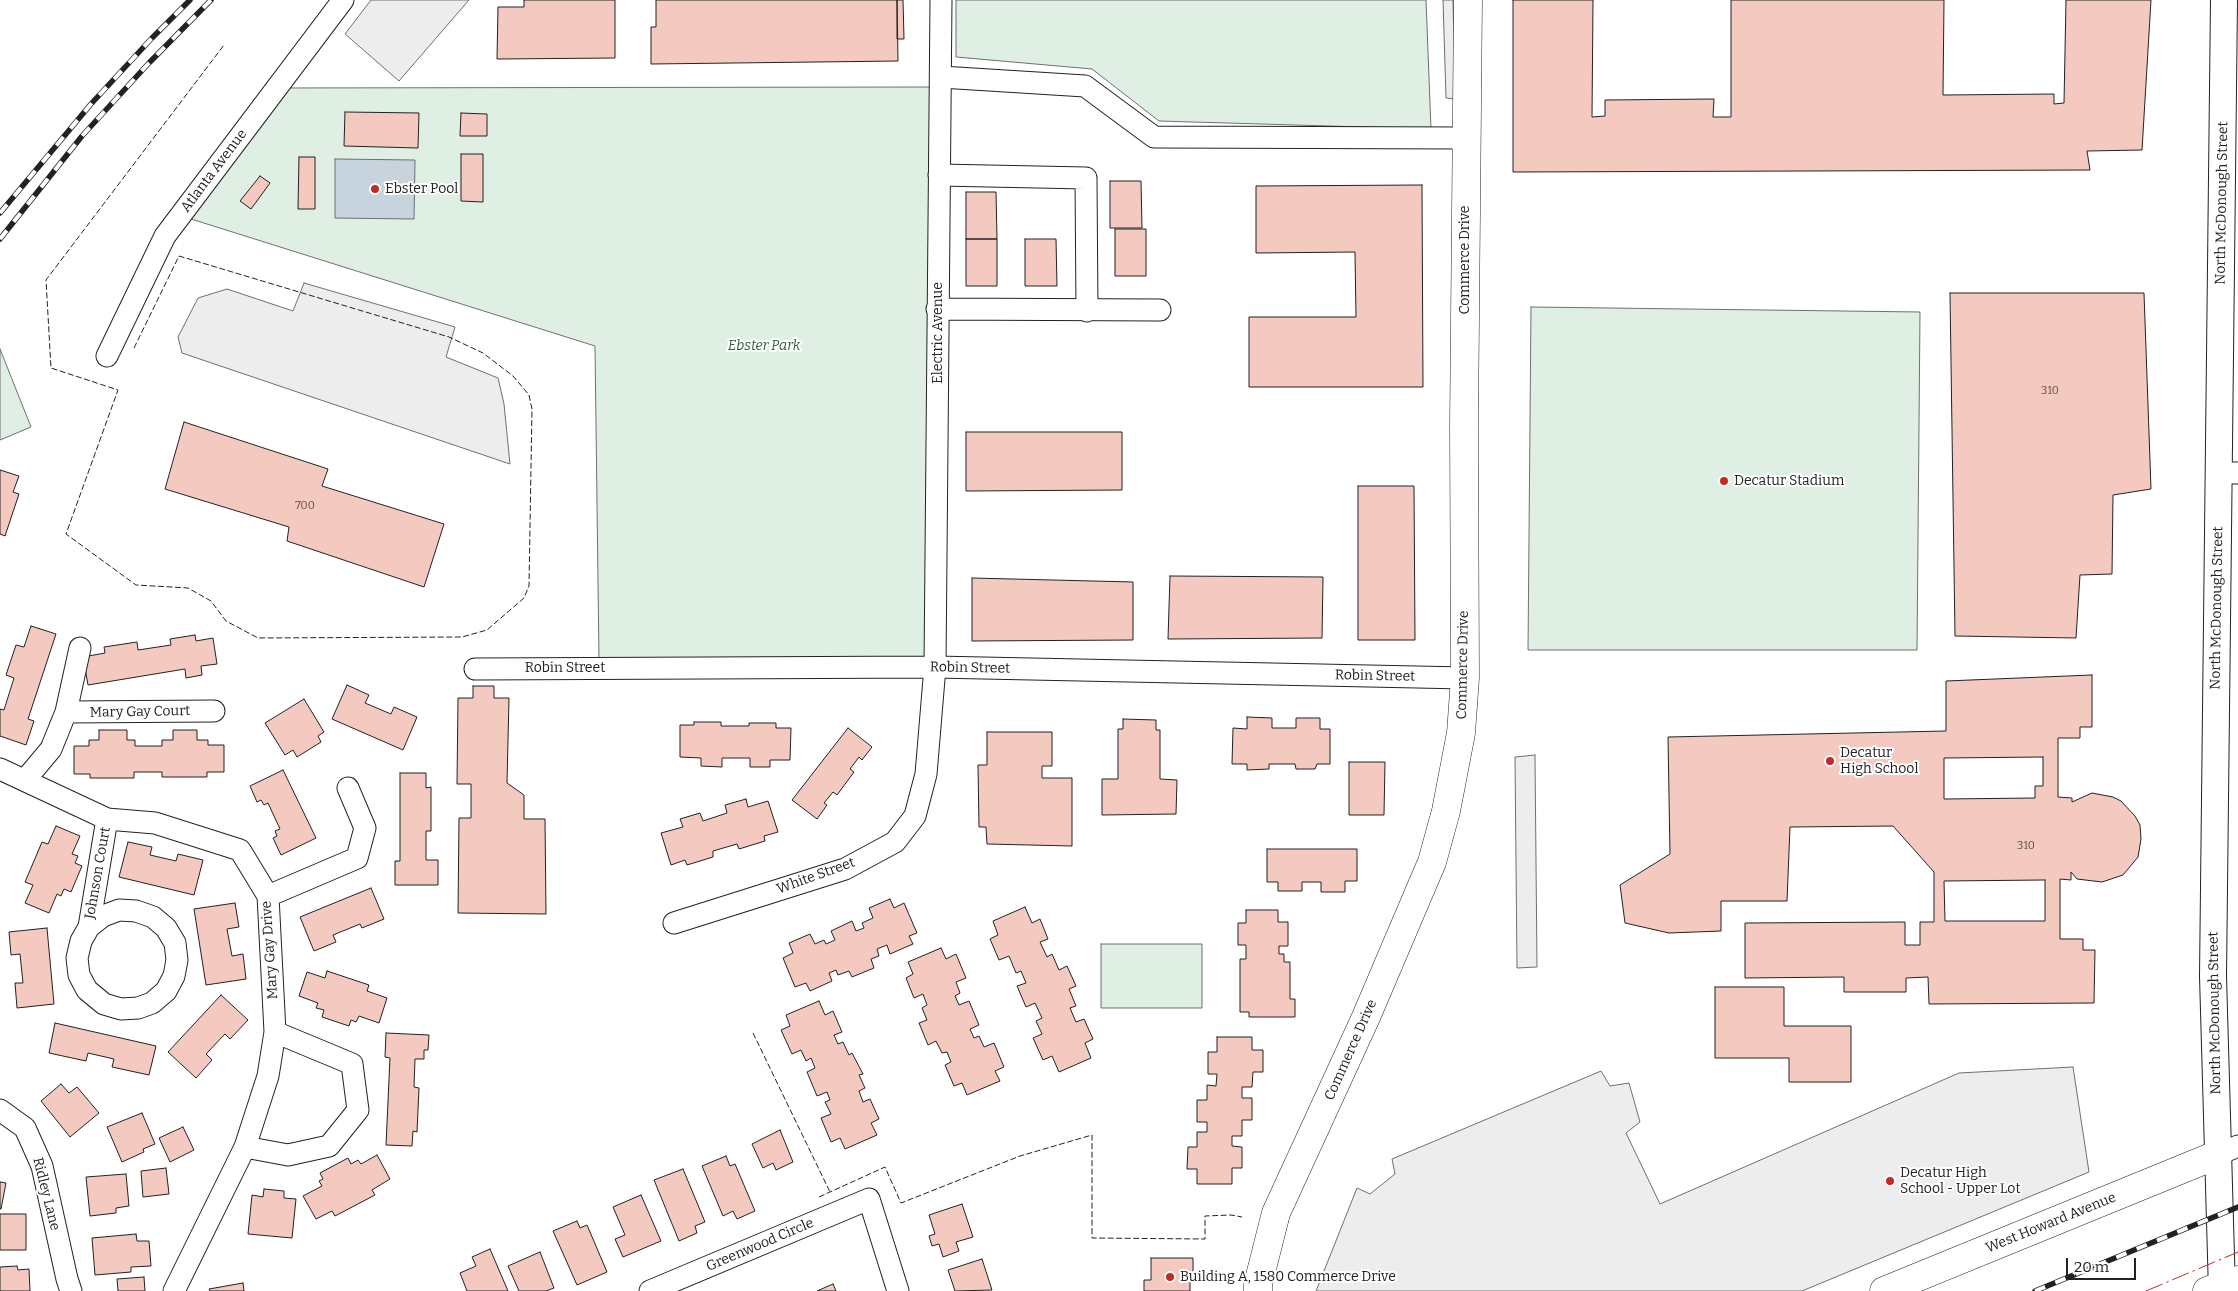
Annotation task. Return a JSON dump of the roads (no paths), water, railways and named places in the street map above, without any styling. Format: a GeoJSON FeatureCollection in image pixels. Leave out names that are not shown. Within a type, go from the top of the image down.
{"type":"FeatureCollection","features":[{"type":"Feature","properties":{"kind":"main road","name":"Commerce Drive"},"geometry":{"type":"LineString","coordinates":[[1258,1291],[1258,1284],[1276,1213],[1366,1017],[1432,862],[1446,811],[1461,733],[1465,678],[1464,425],[1468,0]]}},
{"type":"Feature","properties":{"kind":"main road","name":"West Howard Avenue"},"geometry":{"type":"LineString","coordinates":[[1884,1291],[2228,1150]]}},
{"type":"Feature","properties":{"kind":"street","name":"Atlanta Avenue"},"geometry":{"type":"LineString","coordinates":[[107,356],[165,236],[343,0]]}},
{"type":"Feature","properties":{"kind":"street","name":"Electric Avenue"},"geometry":{"type":"LineString","coordinates":[[935,667],[941,0]]}},
{"type":"Feature","properties":{"kind":"street","name":"North McDonough Street"},"geometry":{"type":"LineString","coordinates":[[2222,1287],[2219,1215],[2228,1150],[2212,976],[2228,473],[2224,0]]}},
{"type":"Feature","properties":{"kind":"street"},"geometry":{"type":"LineString","coordinates":[[941,78],[1085,86],[1154,137],[1466,138]]}},
{"type":"Feature","properties":{"kind":"street"},"geometry":{"type":"LineString","coordinates":[[939,175],[1086,178],[1087,311]]}},
{"type":"Feature","properties":{"kind":"street"},"geometry":{"type":"LineString","coordinates":[[937,309],[1160,310]]}},
{"type":"Feature","properties":{"kind":"street"},"geometry":{"type":"LineString","coordinates":[[25,780],[50,749],[66,712],[80,648]]}},
{"type":"Feature","properties":{"kind":"street","name":"Robin Street"},"geometry":{"type":"LineString","coordinates":[[475,669],[935,667],[1465,678]]}},
{"type":"Feature","properties":{"kind":"street","name":"White Street"},"geometry":{"type":"LineString","coordinates":[[674,923],[845,869],[895,842],[915,816],[926,774],[935,667]]}},
{"type":"Feature","properties":{"kind":"street","name":"Mary Gay Court"},"geometry":{"type":"LineString","coordinates":[[66,712],[214,711]]}},
{"type":"Feature","properties":{"kind":"street","name":"Mary Gay Drive"},"geometry":{"type":"LineString","coordinates":[[0,770],[108,819],[155,823],[240,850],[268,896],[275,1032],[268,1076],[245,1147],[174,1291]]}},
{"type":"Feature","properties":{"kind":"street"},"geometry":{"type":"LineString","coordinates":[[268,896],[357,858],[365,828],[348,788]]}},
{"type":"Feature","properties":{"kind":"street","name":"Johnson Court"},"geometry":{"type":"LineString","coordinates":[[89,927],[103,916],[119,910],[136,911],[153,917],[166,928],[175,943],[177,960],[174,976],[166,992],[152,1003],[138,1008],[121,1009],[104,1004],[87,990],[79,975],[77,958],[81,941],[89,927],[108,819]]}},
{"type":"Feature","properties":{"kind":"street"},"geometry":{"type":"LineString","coordinates":[[245,1147],[288,1155],[329,1146],[358,1110],[352,1064],[275,1032]]}},
{"type":"Feature","properties":{"kind":"street","name":"Ridley Lane"},"geometry":{"type":"LineString","coordinates":[[0,1110],[25,1128],[42,1166],[71,1291]]}},
{"type":"Feature","properties":{"kind":"street","name":"Greenwood Circle"},"geometry":{"type":"LineString","coordinates":[[650,1291],[869,1199],[898,1291]]}},
{"type":"Feature","properties":{"kind":"railway"},"geometry":{"type":"LineString","coordinates":[[0,213],[91,104],[190,0]]}},
{"type":"Feature","properties":{"kind":"railway"},"geometry":{"type":"LineString","coordinates":[[0,239],[82,136],[148,64],[211,0]]}},
{"type":"Feature","properties":{"kind":"railway"},"geometry":{"type":"LineString","coordinates":[[2035,1291],[2238,1207]]}},
{"type":"Feature","properties":{"kind":"place","name":"Ebster Pool"},"geometry":{"type":"Point","coordinates":[375,189]}},
{"type":"Feature","properties":{"kind":"place","name":"Decatur Stadium"},"geometry":{"type":"Point","coordinates":[1724,481]}},
{"type":"Feature","properties":{"kind":"place","name":"Decatur High School"},"geometry":{"type":"Point","coordinates":[1830,761]}},
{"type":"Feature","properties":{"kind":"place","name":"Decatur High School - Upper Lot"},"geometry":{"type":"Point","coordinates":[1890,1181]}},
{"type":"Feature","properties":{"kind":"place","name":"Building A, 1580 Commerce Drive"},"geometry":{"type":"Point","coordinates":[1170,1277]}},
{"type":"Feature","properties":{"kind":"park label","name":"Ebster Park"},"geometry":{"type":"Point","coordinates":[764,346]}}]}
